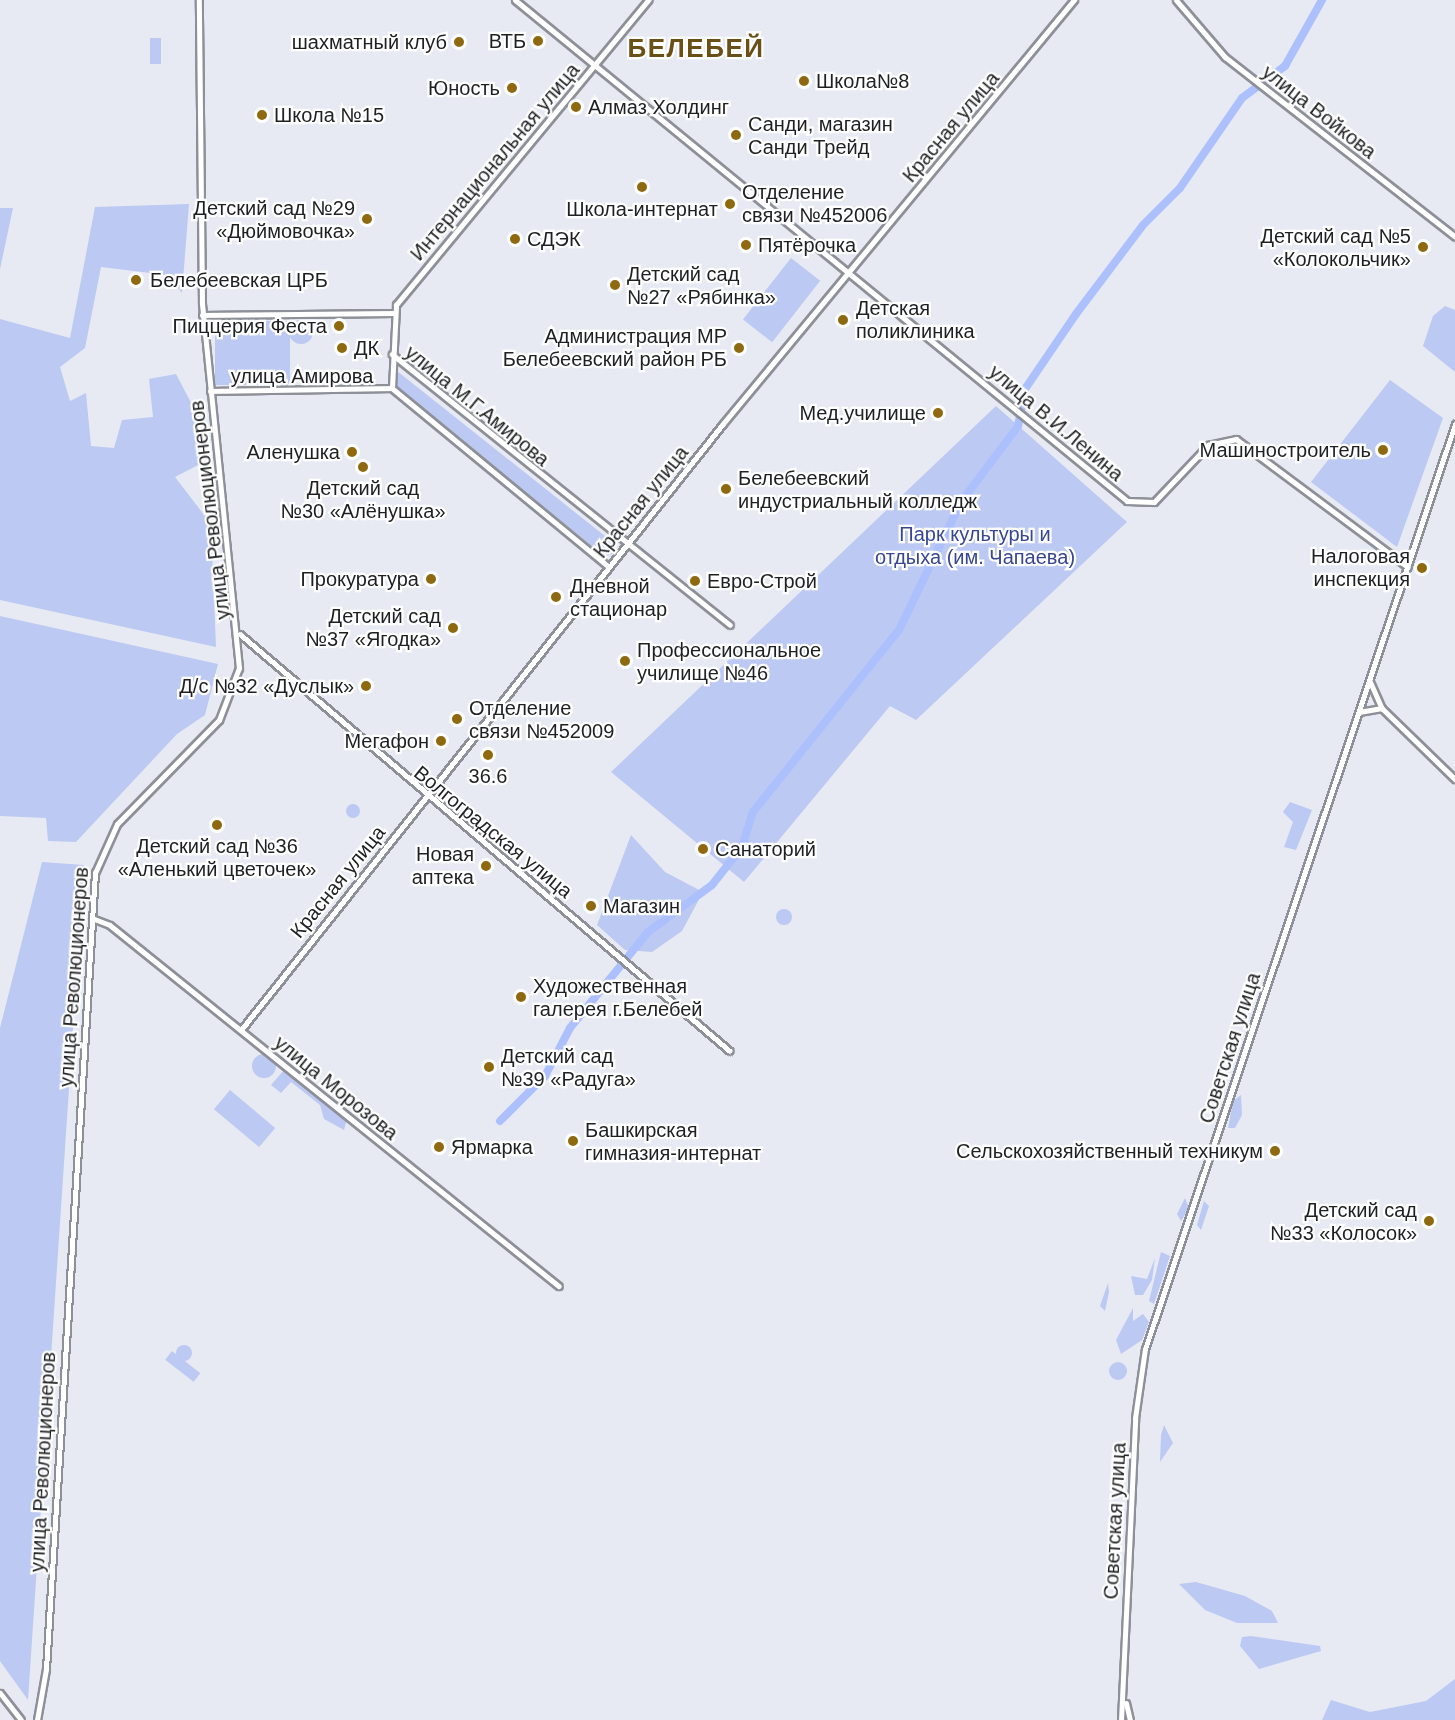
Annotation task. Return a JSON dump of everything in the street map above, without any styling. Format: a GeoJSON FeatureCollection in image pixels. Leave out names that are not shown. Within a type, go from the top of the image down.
{"type":"FeatureCollection","features":[{"type":"Feature","properties":{"kind":"main road","name":"улица Революционеров"},"geometry":{"type":"LineString","coordinates":[[37,1720],[45,1669],[95,873],[107,839],[219,720],[239,668],[240,634],[202,315],[199,0]]}},
{"type":"Feature","properties":{"kind":"main road","name":"улица В.И.Ленина"},"geometry":{"type":"LineString","coordinates":[[515,0],[849,275],[896,309],[1127,501],[1146,505],[1170,490],[1208,445],[1236,439],[1408,567]]}},
{"type":"Feature","properties":{"kind":"main road","name":"улица Войкова"},"geometry":{"type":"LineString","coordinates":[[1176,0],[1207,40],[1251,78],[1455,237]]}},
{"type":"Feature","properties":{"kind":"main road","name":"Советская улица"},"geometry":{"type":"LineString","coordinates":[[1121,1720],[1125,1698],[1141,1365],[1369,675],[1408,567],[1455,424]]}},
{"type":"Feature","properties":{"kind":"main road"},"geometry":{"type":"LineString","coordinates":[[0,1693],[21,1720]]}},
{"type":"Feature","properties":{"kind":"main road","name":"Советская улица"},"geometry":{"type":"LineString","coordinates":[[1125,1698],[1130,1720]]}},
{"type":"Feature","properties":{"kind":"street","name":"Интернациональная улица"},"geometry":{"type":"LineString","coordinates":[[393,313],[648,0]]}},
{"type":"Feature","properties":{"kind":"street","name":"Красная улица"},"geometry":{"type":"LineString","coordinates":[[241,1030],[609,567],[1074,0]]}},
{"type":"Feature","properties":{"kind":"street"},"geometry":{"type":"LineString","coordinates":[[202,315],[393,313],[392,354]]}},
{"type":"Feature","properties":{"kind":"street","name":"улица М.Г.Амирова"},"geometry":{"type":"LineString","coordinates":[[392,354],[627,546],[730,625]]}},
{"type":"Feature","properties":{"kind":"street","name":"улица М.Г.Амирова"},"geometry":{"type":"LineString","coordinates":[[392,354],[392,388],[609,567]]}},
{"type":"Feature","properties":{"kind":"street","name":"улица Амирова"},"geometry":{"type":"LineString","coordinates":[[210,391],[392,388]]}},
{"type":"Feature","properties":{"kind":"street","name":"Волгоградская улица"},"geometry":{"type":"LineString","coordinates":[[240,634],[426,797],[730,1051]]}},
{"type":"Feature","properties":{"kind":"street"},"geometry":{"type":"LineString","coordinates":[[1369,675],[1370,690],[1382,708],[1455,779]]}},
{"type":"Feature","properties":{"kind":"street"},"geometry":{"type":"LineString","coordinates":[[1354,723],[1365,708],[1382,708]]}},
{"type":"Feature","properties":{"kind":"street","name":"улица Морозова"},"geometry":{"type":"LineString","coordinates":[[92,918],[110,925],[559,1286]]}},
{"type":"Feature","properties":{"kind":"green space"},"geometry":{"type":"Polygon","coordinates":[[[150,38],[161,38],[161,64],[150,64],[150,38]]]}},
{"type":"Feature","properties":{"kind":"green space"},"geometry":{"type":"Polygon","coordinates":[[[189,204],[182,293],[167,275],[101,267],[85,348],[60,367],[70,401],[86,393],[91,446],[114,448],[122,420],[153,417],[149,379],[176,374],[199,418],[200,464],[175,477],[211,524],[216,647],[0,600],[0,319],[70,338],[95,207],[189,204]]]}},
{"type":"Feature","properties":{"kind":"green space"},"geometry":{"type":"Polygon","coordinates":[[[0,208],[13,208],[0,269],[0,208]]]}},
{"type":"Feature","properties":{"kind":"green space"},"geometry":{"type":"Polygon","coordinates":[[[791,258],[820,281],[772,342],[743,319],[791,258]]]}},
{"type":"Feature","properties":{"kind":"green space"},"geometry":{"type":"Polygon","coordinates":[[[1445,306],[1455,310],[1455,372],[1423,346],[1433,316],[1445,306]]]}},
{"type":"Feature","properties":{"kind":"green space"},"geometry":{"type":"Polygon","coordinates":[[[301,320],[306,321],[312,327],[312,337],[306,343],[301,344],[296,343],[290,337],[289,332],[290,327],[296,321],[301,320]]]}},
{"type":"Feature","properties":{"kind":"green space"},"geometry":{"type":"Polygon","coordinates":[[[215,321],[290,321],[290,385],[215,385],[215,321]]]}},
{"type":"Feature","properties":{"kind":"green space"},"geometry":{"type":"Polygon","coordinates":[[[397,371],[615,544],[617,552],[605,557],[394,385],[397,371]]]}},
{"type":"Feature","properties":{"kind":"green space","name":"Машиностроитель"},"geometry":{"type":"Polygon","coordinates":[[[1390,380],[1443,418],[1397,547],[1311,482],[1390,380]]]}},
{"type":"Feature","properties":{"kind":"green space","name":"Парк культуры и отдыха (им. Чапаева)"},"geometry":{"type":"Polygon","coordinates":[[[996,406],[1127,522],[916,720],[890,706],[744,882],[611,772],[996,406]]]}},
{"type":"Feature","properties":{"kind":"green space"},"geometry":{"type":"Polygon","coordinates":[[[0,616],[218,664],[205,715],[177,734],[76,842],[48,841],[46,818],[0,816],[0,616]]]}},
{"type":"Feature","properties":{"kind":"green space"},"geometry":{"type":"Polygon","coordinates":[[[1290,802],[1312,810],[1296,850],[1284,847],[1293,822],[1283,812],[1290,802]]]}},
{"type":"Feature","properties":{"kind":"green space"},"geometry":{"type":"Polygon","coordinates":[[[353,804],[358,806],[360,811],[358,816],[353,818],[348,816],[346,811],[348,806],[353,804]]]}},
{"type":"Feature","properties":{"kind":"green space"},"geometry":{"type":"Polygon","coordinates":[[[631,835],[665,872],[703,892],[682,931],[652,952],[625,950],[597,925],[631,835]]]}},
{"type":"Feature","properties":{"kind":"green space"},"geometry":{"type":"Polygon","coordinates":[[[42,862],[84,865],[28,1700],[0,1661],[0,1028],[42,862]]]}},
{"type":"Feature","properties":{"kind":"green space"},"geometry":{"type":"Polygon","coordinates":[[[784,909],[792,917],[784,925],[776,917],[784,909]]]}},
{"type":"Feature","properties":{"kind":"green space"},"geometry":{"type":"Polygon","coordinates":[[[264,1054],[273,1057],[276,1066],[273,1075],[264,1078],[255,1075],[252,1066],[255,1057],[264,1054]]]}},
{"type":"Feature","properties":{"kind":"green space"},"geometry":{"type":"Polygon","coordinates":[[[284,1070],[347,1120],[344,1130],[324,1119],[320,1105],[291,1082],[281,1093],[271,1085],[284,1070]]]}},
{"type":"Feature","properties":{"kind":"green space"},"geometry":{"type":"Polygon","coordinates":[[[230,1090],[275,1128],[259,1147],[214,1109],[230,1090]]]}},
{"type":"Feature","properties":{"kind":"green space"},"geometry":{"type":"Polygon","coordinates":[[[1241,1095],[1242,1115],[1235,1128],[1228,1128],[1233,1101],[1241,1095]]]}},
{"type":"Feature","properties":{"kind":"green space"},"geometry":{"type":"Polygon","coordinates":[[[1185,1198],[1189,1208],[1181,1221],[1177,1214],[1185,1198]]]}},
{"type":"Feature","properties":{"kind":"green space"},"geometry":{"type":"Polygon","coordinates":[[[1204,1201],[1209,1206],[1201,1230],[1197,1225],[1204,1201]]]}},
{"type":"Feature","properties":{"kind":"green space"},"geometry":{"type":"Polygon","coordinates":[[[1161,1252],[1170,1256],[1154,1304],[1149,1301],[1161,1252]]]}},
{"type":"Feature","properties":{"kind":"green space"},"geometry":{"type":"Polygon","coordinates":[[[1155,1258],[1152,1280],[1143,1295],[1135,1295],[1131,1276],[1147,1279],[1155,1258]]]}},
{"type":"Feature","properties":{"kind":"green space"},"geometry":{"type":"Polygon","coordinates":[[[1108,1283],[1109,1292],[1105,1311],[1100,1306],[1108,1283]]]}},
{"type":"Feature","properties":{"kind":"green space"},"geometry":{"type":"Polygon","coordinates":[[[1133,1308],[1133,1321],[1143,1314],[1149,1322],[1142,1340],[1121,1354],[1116,1340],[1133,1308]]]}},
{"type":"Feature","properties":{"kind":"green space"},"geometry":{"type":"Polygon","coordinates":[[[184,1345],[192,1353],[184,1361],[176,1353],[184,1345]]]}},
{"type":"Feature","properties":{"kind":"green space"},"geometry":{"type":"Polygon","coordinates":[[[172,1351],[200,1373],[194,1382],[165,1360],[172,1351]]]}},
{"type":"Feature","properties":{"kind":"green space"},"geometry":{"type":"Polygon","coordinates":[[[1114,1362],[1122,1362],[1127,1367],[1125,1378],[1114,1380],[1109,1375],[1109,1367],[1114,1362]]]}},
{"type":"Feature","properties":{"kind":"green space"},"geometry":{"type":"Polygon","coordinates":[[[1164,1425],[1173,1443],[1160,1462],[1161,1435],[1164,1425]]]}},
{"type":"Feature","properties":{"kind":"green space"},"geometry":{"type":"Polygon","coordinates":[[[1196,1582],[1245,1596],[1272,1611],[1278,1623],[1237,1623],[1205,1610],[1179,1584],[1196,1582]]]}},
{"type":"Feature","properties":{"kind":"green space"},"geometry":{"type":"Polygon","coordinates":[[[1251,1636],[1320,1646],[1321,1651],[1259,1669],[1240,1646],[1242,1637],[1251,1636]]]}},
{"type":"Feature","properties":{"kind":"green space"},"geometry":{"type":"Polygon","coordinates":[[[1455,1679],[1455,1720],[1322,1720],[1331,1700],[1370,1712],[1426,1701],[1455,1679]]]}},
{"type":"Feature","properties":{"kind":"waterway"},"geometry":{"type":"LineString","coordinates":[[500,1121],[545,1076],[570,1028],[648,932],[712,885],[742,847],[753,812],[899,630],[961,502],[1018,426],[1025,389],[1076,314],[1143,225],[1180,188],[1242,98],[1285,66],[1322,0]]}},
{"type":"Feature","properties":{"kind":"place","name":"ВТБ"},"geometry":{"type":"Point","coordinates":[538,41]}},
{"type":"Feature","properties":{"kind":"place","name":"шахматный клуб"},"geometry":{"type":"Point","coordinates":[459,42]}},
{"type":"Feature","properties":{"kind":"place","name":"Школа№8"},"geometry":{"type":"Point","coordinates":[804,81]}},
{"type":"Feature","properties":{"kind":"place","name":"Юность"},"geometry":{"type":"Point","coordinates":[512,88]}},
{"type":"Feature","properties":{"kind":"place","name":"Алмаз Холдинг"},"geometry":{"type":"Point","coordinates":[576,107]}},
{"type":"Feature","properties":{"kind":"place","name":"Школа №15"},"geometry":{"type":"Point","coordinates":[262,115]}},
{"type":"Feature","properties":{"kind":"place","name":"Санди, магазин Санди Трейд"},"geometry":{"type":"Point","coordinates":[736,135]}},
{"type":"Feature","properties":{"kind":"place","name":"Школа-интернат"},"geometry":{"type":"Point","coordinates":[642,187]}},
{"type":"Feature","properties":{"kind":"place","name":"Отделение связи №452006"},"geometry":{"type":"Point","coordinates":[730,204]}},
{"type":"Feature","properties":{"kind":"place","name":"Детский сад №29 «Дюймовочка»"},"geometry":{"type":"Point","coordinates":[367,219]}},
{"type":"Feature","properties":{"kind":"place","name":"СДЭК"},"geometry":{"type":"Point","coordinates":[515,239]}},
{"type":"Feature","properties":{"kind":"place","name":"Пятёрочка"},"geometry":{"type":"Point","coordinates":[746,245]}},
{"type":"Feature","properties":{"kind":"place","name":"Детский сад №5 «Колокольчик»"},"geometry":{"type":"Point","coordinates":[1423,247]}},
{"type":"Feature","properties":{"kind":"place","name":"Белебеевская ЦРБ"},"geometry":{"type":"Point","coordinates":[136,280]}},
{"type":"Feature","properties":{"kind":"place","name":"Детский сад №27 «Рябинка»"},"geometry":{"type":"Point","coordinates":[615,285]}},
{"type":"Feature","properties":{"kind":"place","name":"Детская поликлиника"},"geometry":{"type":"Point","coordinates":[843,320]}},
{"type":"Feature","properties":{"kind":"place","name":"Пиццерия Феста"},"geometry":{"type":"Point","coordinates":[339,326]}},
{"type":"Feature","properties":{"kind":"place","name":"ДК"},"geometry":{"type":"Point","coordinates":[342,348]}},
{"type":"Feature","properties":{"kind":"place","name":"Администрация МР Белебеевский район РБ"},"geometry":{"type":"Point","coordinates":[739,348]}},
{"type":"Feature","properties":{"kind":"place","name":"Мед.училище"},"geometry":{"type":"Point","coordinates":[938,413]}},
{"type":"Feature","properties":{"kind":"place","name":"Машиностроитель"},"geometry":{"type":"Point","coordinates":[1383,450]}},
{"type":"Feature","properties":{"kind":"place","name":"Аленушка"},"geometry":{"type":"Point","coordinates":[352,452]}},
{"type":"Feature","properties":{"kind":"place","name":"Детский сад №30 «Алёнушка»"},"geometry":{"type":"Point","coordinates":[363,467]}},
{"type":"Feature","properties":{"kind":"place","name":"Белебеевский индустриальный колледж"},"geometry":{"type":"Point","coordinates":[726,489]}},
{"type":"Feature","properties":{"kind":"place","name":"Налоговая инспекция"},"geometry":{"type":"Point","coordinates":[1422,568]}},
{"type":"Feature","properties":{"kind":"place","name":"Прокуратура"},"geometry":{"type":"Point","coordinates":[431,579]}},
{"type":"Feature","properties":{"kind":"place","name":"Евро-Строй"},"geometry":{"type":"Point","coordinates":[695,581]}},
{"type":"Feature","properties":{"kind":"place","name":"Дневной стационар"},"geometry":{"type":"Point","coordinates":[556,597]}},
{"type":"Feature","properties":{"kind":"place","name":"Детский сад №37 «Ягодка»"},"geometry":{"type":"Point","coordinates":[453,628]}},
{"type":"Feature","properties":{"kind":"place","name":"Профессиональное училище №46"},"geometry":{"type":"Point","coordinates":[625,661]}},
{"type":"Feature","properties":{"kind":"place","name":"Д/с №32 «Дуслык»"},"geometry":{"type":"Point","coordinates":[366,686]}},
{"type":"Feature","properties":{"kind":"place","name":"Отделение связи №452009"},"geometry":{"type":"Point","coordinates":[457,719]}},
{"type":"Feature","properties":{"kind":"place","name":"Мегафон"},"geometry":{"type":"Point","coordinates":[441,741]}},
{"type":"Feature","properties":{"kind":"place","name":"36.6"},"geometry":{"type":"Point","coordinates":[488,755]}},
{"type":"Feature","properties":{"kind":"place","name":"Детский сад №36 «Аленький цветочек»"},"geometry":{"type":"Point","coordinates":[217,825]}},
{"type":"Feature","properties":{"kind":"place","name":"Санаторий"},"geometry":{"type":"Point","coordinates":[703,849]}},
{"type":"Feature","properties":{"kind":"place","name":"Новая аптека"},"geometry":{"type":"Point","coordinates":[486,866]}},
{"type":"Feature","properties":{"kind":"place","name":"Магазин"},"geometry":{"type":"Point","coordinates":[591,906]}},
{"type":"Feature","properties":{"kind":"place","name":"Художественная галерея г.Белебей"},"geometry":{"type":"Point","coordinates":[521,997]}},
{"type":"Feature","properties":{"kind":"place","name":"Детский сад №39 «Радуга»"},"geometry":{"type":"Point","coordinates":[489,1067]}},
{"type":"Feature","properties":{"kind":"place","name":"Башкирская гимназия-интернат"},"geometry":{"type":"Point","coordinates":[573,1141]}},
{"type":"Feature","properties":{"kind":"place","name":"Ярмарка"},"geometry":{"type":"Point","coordinates":[439,1147]}},
{"type":"Feature","properties":{"kind":"place","name":"Сельскохозяйственный техникум"},"geometry":{"type":"Point","coordinates":[1275,1151]}},
{"type":"Feature","properties":{"kind":"place","name":"Детский сад №33 «Колосок»"},"geometry":{"type":"Point","coordinates":[1429,1221]}},
{"type":"Feature","properties":{"kind":"district","name":"БЕЛЕБЕЙ"},"geometry":{"type":"Point","coordinates":[696,49]}}]}
